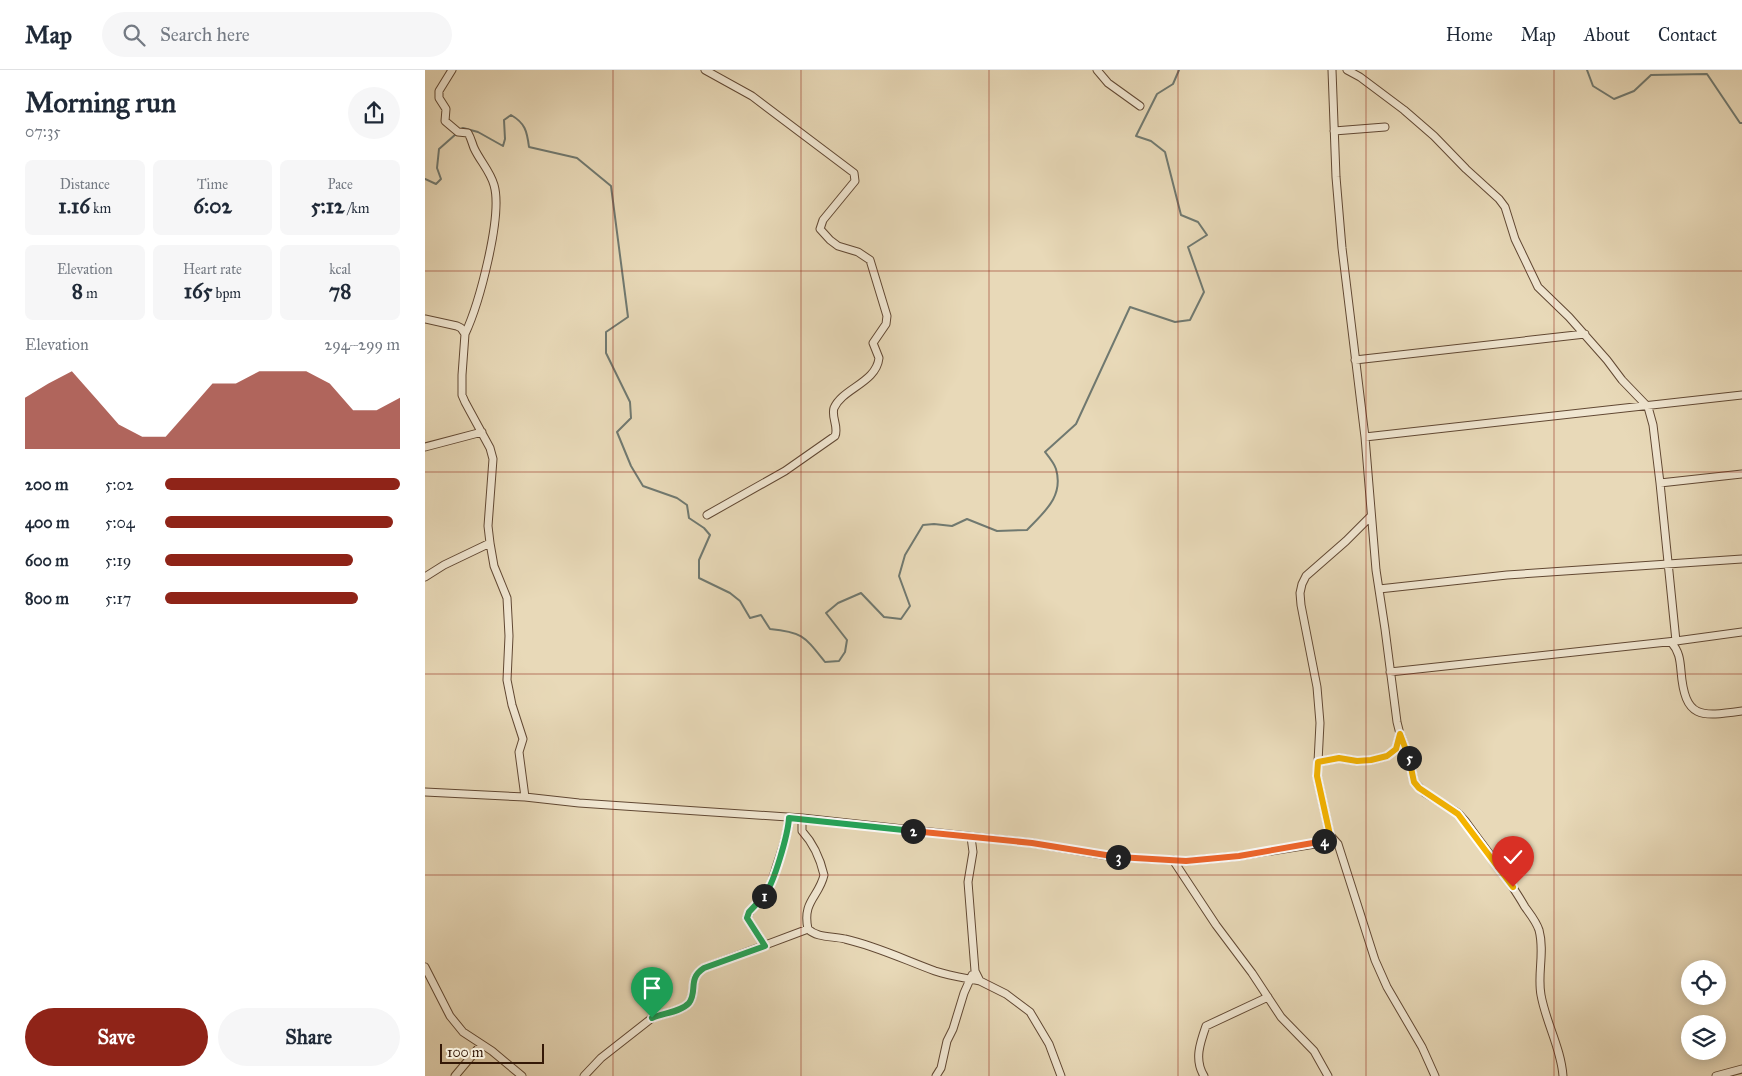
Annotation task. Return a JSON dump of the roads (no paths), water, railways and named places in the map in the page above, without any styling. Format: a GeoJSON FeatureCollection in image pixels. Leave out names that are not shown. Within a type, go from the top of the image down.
{"type":"FeatureCollection","features":[{"type":"Feature","properties":{"kind":"street"},"geometry":{"type":"LineString","coordinates":[[452,70],[439,91],[439,98],[446,108],[445,121],[459,132],[469,133],[474,148],[487,167],[494,185],[497,202],[491,246],[473,316],[465,334],[461,375],[465,402],[490,448],[493,459],[488,526],[494,566],[507,598],[509,636],[507,680],[512,705],[523,739],[519,752],[525,797]]}},
{"type":"Feature","properties":{"kind":"street"},"geometry":{"type":"LineString","coordinates":[[705,70],[752,96],[854,174],[855,180],[823,220],[820,229],[838,246],[858,252],[870,260],[880,293],[887,308],[885,324],[873,343],[879,358],[876,369],[841,399],[834,408],[837,432],[835,436],[785,471],[707,515]]}},
{"type":"Feature","properties":{"kind":"street"},"geometry":{"type":"LineString","coordinates":[[1097,70],[1108,83],[1140,106]]}},
{"type":"Feature","properties":{"kind":"street"},"geometry":{"type":"LineString","coordinates":[[1332,70],[1342,248],[1365,437],[1376,570],[1397,722],[1410,761],[1414,782],[1425,793],[1458,814],[1466,822],[1535,921],[1539,930],[1542,956],[1540,994],[1555,1045],[1561,1057],[1563,1076]]}},
{"type":"Feature","properties":{"kind":"street"},"geometry":{"type":"LineString","coordinates":[[1347,70],[1404,110],[1434,136],[1499,199],[1505,207],[1515,239],[1538,287],[1585,334],[1622,380],[1647,407],[1653,425],[1674,641],[1680,658],[1682,692],[1688,704],[1701,713],[1742,711]]}},
{"type":"Feature","properties":{"kind":"street"},"geometry":{"type":"LineString","coordinates":[[1334,132],[1385,127]]}},
{"type":"Feature","properties":{"kind":"street"},"geometry":{"type":"LineString","coordinates":[[425,319],[457,326],[465,334]]}},
{"type":"Feature","properties":{"kind":"street"},"geometry":{"type":"LineString","coordinates":[[1355,360],[1585,334]]}},
{"type":"Feature","properties":{"kind":"street"},"geometry":{"type":"LineString","coordinates":[[1365,437],[1742,395]]}},
{"type":"Feature","properties":{"kind":"street"},"geometry":{"type":"LineString","coordinates":[[425,447],[482,432]]}},
{"type":"Feature","properties":{"kind":"street"},"geometry":{"type":"LineString","coordinates":[[1660,483],[1742,474]]}},
{"type":"Feature","properties":{"kind":"street"},"geometry":{"type":"LineString","coordinates":[[1371,516],[1310,571],[1302,584],[1300,593],[1319,705],[1320,723],[1317,776],[1330,835],[1338,844],[1375,960],[1387,987],[1422,1047],[1435,1076]]}},
{"type":"Feature","properties":{"kind":"street"},"geometry":{"type":"LineString","coordinates":[[425,577],[443,565],[490,543]]}},
{"type":"Feature","properties":{"kind":"street"},"geometry":{"type":"LineString","coordinates":[[1379,589],[1507,575],[1742,559]]}},
{"type":"Feature","properties":{"kind":"street"},"geometry":{"type":"LineString","coordinates":[[1390,672],[1742,632]]}},
{"type":"Feature","properties":{"kind":"street"},"geometry":{"type":"LineString","coordinates":[[1318,762],[1339,758],[1357,761],[1371,760],[1387,756],[1396,749],[1400,734]]}},
{"type":"Feature","properties":{"kind":"street"},"geometry":{"type":"LineString","coordinates":[[425,792],[525,797],[579,803],[802,818],[1032,843],[1115,857],[1186,861],[1248,855],[1315,844],[1323,841],[1330,835]]}},
{"type":"Feature","properties":{"kind":"street"},"geometry":{"type":"LineString","coordinates":[[765,946],[747,918],[749,912],[770,887],[781,856],[789,818]]}},
{"type":"Feature","properties":{"kind":"street"},"geometry":{"type":"LineString","coordinates":[[802,818],[802,831],[814,844],[821,860],[824,875],[808,908],[806,921],[808,929],[817,934],[855,941],[935,971],[980,981],[1006,994],[1029,1012],[1049,1044],[1061,1076]]}},
{"type":"Feature","properties":{"kind":"street"},"geometry":{"type":"LineString","coordinates":[[971,837],[973,852],[968,882],[975,971],[980,981]]}},
{"type":"Feature","properties":{"kind":"street"},"geometry":{"type":"LineString","coordinates":[[1173,860],[1281,1017],[1314,1051],[1328,1076]]}},
{"type":"Feature","properties":{"kind":"street"},"geometry":{"type":"LineString","coordinates":[[585,1076],[601,1058],[652,1018],[683,1008],[689,1002],[693,993],[693,981],[698,972],[720,961],[808,929]]}},
{"type":"Feature","properties":{"kind":"street"},"geometry":{"type":"LineString","coordinates":[[425,967],[450,1016],[463,1032],[492,1051],[522,1076]]}},
{"type":"Feature","properties":{"kind":"street"},"geometry":{"type":"LineString","coordinates":[[937,1076],[969,979],[975,971]]}},
{"type":"Feature","properties":{"kind":"street"},"geometry":{"type":"LineString","coordinates":[[1204,1076],[1198,1063],[1206,1026],[1268,997]]}},
{"type":"Feature","properties":{"kind":"street"},"geometry":{"type":"LineString","coordinates":[[455,1076],[481,1045]]}},
{"type":"Feature","properties":{"kind":"street"},"geometry":{"type":"LineString","coordinates":[[1716,1076],[1742,1069]]}},
{"type":"Feature","properties":{"kind":"waterway"},"geometry":{"type":"LineString","coordinates":[[461,129],[478,132],[503,146],[505,139],[504,120],[511,115],[525,128],[529,147],[577,158],[611,186],[628,317],[606,332],[606,353],[630,402],[631,418],[617,432],[631,466],[643,486],[677,498],[687,505],[689,518],[704,528],[710,535],[699,560],[699,578],[730,593],[740,601],[750,618],[761,615],[770,629],[797,634],[808,641],[825,662],[839,661],[845,652],[847,640],[826,613],[838,603],[861,593],[884,617],[901,619],[910,606],[899,576],[905,555],[923,525],[952,526],[967,519],[997,531],[1027,530],[1046,510],[1055,496],[1058,479],[1056,469],[1045,452],[1076,424],[1130,307],[1175,322],[1190,320],[1204,292],[1188,247],[1207,235],[1198,222],[1181,215],[1165,152],[1151,141],[1136,136],[1157,94],[1173,84],[1179,70]]}},
{"type":"Feature","properties":{"kind":"waterway"},"geometry":{"type":"LineString","coordinates":[[1587,70],[1593,86],[1614,99],[1634,91],[1651,75],[1707,74],[1740,123],[1742,123]]}},
{"type":"Feature","properties":{"kind":"waterway"},"geometry":{"type":"LineString","coordinates":[[425,179],[436,184],[441,179],[437,168],[439,149],[456,134]]}}]}
